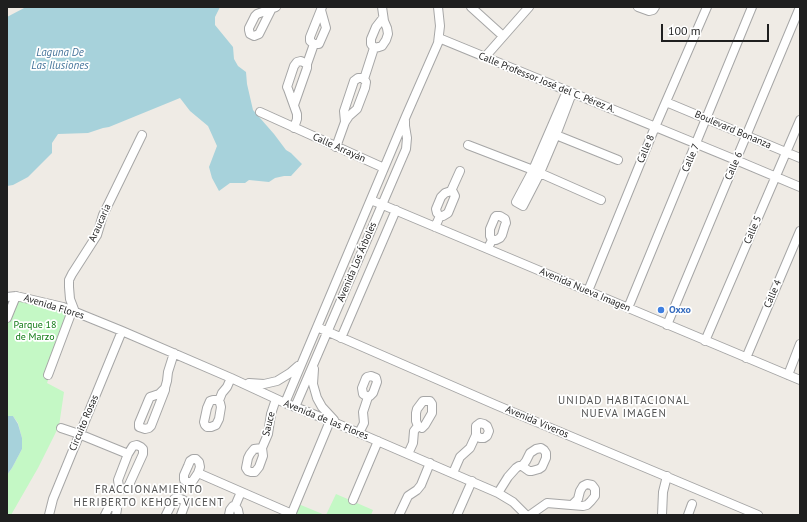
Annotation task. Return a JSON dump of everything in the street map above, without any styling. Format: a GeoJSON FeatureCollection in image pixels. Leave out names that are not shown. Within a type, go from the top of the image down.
{"type":"FeatureCollection","features":[{"type":"Feature","properties":{"kind":"street"},"geometry":{"type":"LineString","coordinates":[[374,48],[382,46],[387,37],[387,28],[383,18],[382,7]]}},
{"type":"Feature","properties":{"kind":"street","name":"Avenida Los Árboles"},"geometry":{"type":"LineString","coordinates":[[285,403],[406,116],[436,49],[440,26],[438,7]]}},
{"type":"Feature","properties":{"kind":"street"},"geometry":{"type":"LineString","coordinates":[[471,7],[503,36]]}},
{"type":"Feature","properties":{"kind":"street"},"geometry":{"type":"LineString","coordinates":[[485,57],[529,7]]}},
{"type":"Feature","properties":{"kind":"street"},"geometry":{"type":"LineString","coordinates":[[638,7],[649,11],[653,10],[655,7]]}},
{"type":"Feature","properties":{"kind":"street","name":"Calle 8"},"geometry":{"type":"LineString","coordinates":[[588,291],[655,127],[707,7]]}},
{"type":"Feature","properties":{"kind":"street","name":"Calle 7"},"geometry":{"type":"LineString","coordinates":[[628,308],[752,7]]}},
{"type":"Feature","properties":{"kind":"street","name":"Calle 6"},"geometry":{"type":"LineString","coordinates":[[667,325],[800,7]]}},
{"type":"Feature","properties":{"kind":"street"},"geometry":{"type":"LineString","coordinates":[[294,105],[314,44],[310,41],[310,37],[322,8]]}},
{"type":"Feature","properties":{"kind":"street"},"geometry":{"type":"LineString","coordinates":[[336,147],[345,122],[360,102],[366,84],[364,79],[374,48],[371,41],[377,25],[383,18]]}},
{"type":"Feature","properties":{"kind":"street","name":"Calle Professor José del C. Pérez A."},"geometry":{"type":"LineString","coordinates":[[439,38],[655,127]]}},
{"type":"Feature","properties":{"kind":"street"},"geometry":{"type":"LineString","coordinates":[[294,128],[297,114],[288,89],[288,84],[295,64],[301,61],[307,64]]}},
{"type":"Feature","properties":{"kind":"street"},"geometry":{"type":"LineString","coordinates":[[345,122],[344,111],[354,81],[358,78],[364,79]]}},
{"type":"Feature","properties":{"kind":"street"},"geometry":{"type":"LineString","coordinates":[[537,171],[552,138],[569,92]]}},
{"type":"Feature","properties":{"kind":"street","name":"Boulevard Bonanza"},"geometry":{"type":"LineString","coordinates":[[666,102],[800,158]]}},
{"type":"Feature","properties":{"kind":"street","name":"Calle Arrayán"},"geometry":{"type":"LineString","coordinates":[[260,112],[384,168]]}},
{"type":"Feature","properties":{"kind":"street","name":"Avenida Los Árboles"},"geometry":{"type":"LineString","coordinates":[[295,407],[406,149],[406,116]]}},
{"type":"Feature","properties":{"kind":"street","name":"Calle 5"},"geometry":{"type":"LineString","coordinates":[[705,341],[800,120]]}},
{"type":"Feature","properties":{"kind":"street"},"geometry":{"type":"LineString","coordinates":[[655,127],[800,187]]}},
{"type":"Feature","properties":{"kind":"street","name":"Araucaria"},"geometry":{"type":"LineString","coordinates":[[74,311],[70,299],[69,280],[97,235],[103,215],[142,135]]}},
{"type":"Feature","properties":{"kind":"street"},"geometry":{"type":"LineString","coordinates":[[552,138],[618,160]]}},
{"type":"Feature","properties":{"kind":"street"},"geometry":{"type":"LineString","coordinates":[[468,144],[537,171],[601,200]]}},
{"type":"Feature","properties":{"kind":"street"},"geometry":{"type":"LineString","coordinates":[[440,216],[436,209],[441,197],[445,193],[451,191],[460,171]]}},
{"type":"Feature","properties":{"kind":"street"},"geometry":{"type":"LineString","coordinates":[[440,216],[448,213],[455,196],[451,191]]}},
{"type":"Feature","properties":{"kind":"street","name":"Avenida Nueva Imagen"},"geometry":{"type":"LineString","coordinates":[[371,200],[800,380]]}},
{"type":"Feature","properties":{"kind":"street"},"geometry":{"type":"LineString","coordinates":[[342,338],[396,210]]}},
{"type":"Feature","properties":{"kind":"street"},"geometry":{"type":"LineString","coordinates":[[435,227],[440,216]]}},
{"type":"Feature","properties":{"kind":"street","name":"Calle 4"},"geometry":{"type":"LineString","coordinates":[[746,358],[800,231]]}},
{"type":"Feature","properties":{"kind":"street"},"geometry":{"type":"LineString","coordinates":[[488,248],[492,240]]}},
{"type":"Feature","properties":{"kind":"street"},"geometry":{"type":"LineString","coordinates":[[331,293],[342,297]]}},
{"type":"Feature","properties":{"kind":"street"},"geometry":{"type":"LineString","coordinates":[[7,318],[16,296]]}},
{"type":"Feature","properties":{"kind":"street","name":"Avenida Flores"},"geometry":{"type":"LineString","coordinates":[[7,297],[16,296],[48,303],[74,311],[122,331]]}},
{"type":"Feature","properties":{"kind":"street"},"geometry":{"type":"LineString","coordinates":[[48,375],[74,311]]}},
{"type":"Feature","properties":{"kind":"street","name":"Avenida Viveros"},"geometry":{"type":"LineString","coordinates":[[316,327],[754,514]]}},
{"type":"Feature","properties":{"kind":"street","name":"Avenida de las Flores"},"geometry":{"type":"LineString","coordinates":[[122,331],[232,378],[285,403],[334,422],[498,492],[513,502],[526,515]]}},
{"type":"Feature","properties":{"kind":"street","name":"Circuito Rosas"},"geometry":{"type":"LineString","coordinates":[[48,515],[79,434],[122,331]]}},
{"type":"Feature","properties":{"kind":"street"},"geometry":{"type":"LineString","coordinates":[[788,375],[800,344]]}},
{"type":"Feature","properties":{"kind":"street"},"geometry":{"type":"LineString","coordinates":[[198,473],[292,514],[334,422],[322,407],[315,394],[313,373],[319,351]]}},
{"type":"Feature","properties":{"kind":"street"},"geometry":{"type":"LineString","coordinates":[[165,388],[159,394],[149,398],[139,422],[139,427],[145,430],[149,428],[165,388],[174,353]]}},
{"type":"Feature","properties":{"kind":"street"},"geometry":{"type":"LineString","coordinates":[[218,400],[232,378],[254,384],[272,382],[282,379],[290,373],[297,367],[303,358]]}},
{"type":"Feature","properties":{"kind":"street"},"geometry":{"type":"LineString","coordinates":[[359,433],[364,422],[363,412],[368,397]]}},
{"type":"Feature","properties":{"kind":"street","name":"Sauce"},"geometry":{"type":"LineString","coordinates":[[262,448],[268,434],[271,414],[276,399]]}},
{"type":"Feature","properties":{"kind":"street"},"geometry":{"type":"LineString","coordinates":[[408,454],[413,442],[414,432],[418,426]]}},
{"type":"Feature","properties":{"kind":"street"},"geometry":{"type":"LineString","coordinates":[[61,428],[128,454]]}},
{"type":"Feature","properties":{"kind":"street"},"geometry":{"type":"LineString","coordinates":[[453,473],[460,456],[469,449],[476,435]]}},
{"type":"Feature","properties":{"kind":"street"},"geometry":{"type":"LineString","coordinates":[[352,500],[378,441]]}},
{"type":"Feature","properties":{"kind":"street"},"geometry":{"type":"LineString","coordinates":[[136,445],[143,449],[143,454],[128,488],[124,489],[120,487],[118,480],[128,454],[136,445]]}},
{"type":"Feature","properties":{"kind":"street"},"geometry":{"type":"LineString","coordinates":[[399,515],[408,496],[417,490],[421,485],[430,463]]}},
{"type":"Feature","properties":{"kind":"street"},"geometry":{"type":"LineString","coordinates":[[498,492],[516,468],[522,466]]}},
{"type":"Feature","properties":{"kind":"street"},"geometry":{"type":"LineString","coordinates":[[662,515],[663,492],[667,476]]}},
{"type":"Feature","properties":{"kind":"street"},"geometry":{"type":"LineString","coordinates":[[457,515],[472,481]]}},
{"type":"Feature","properties":{"kind":"street"},"geometry":{"type":"LineString","coordinates":[[229,515],[230,510],[233,506],[235,506],[241,492]]}},
{"type":"Feature","properties":{"kind":"street"},"geometry":{"type":"LineString","coordinates":[[166,515],[174,499],[178,498],[185,501],[181,515]]}},
{"type":"Feature","properties":{"kind":"street"},"geometry":{"type":"LineString","coordinates":[[530,515],[546,504],[572,505]]}},
{"type":"Feature","properties":{"kind":"street"},"geometry":{"type":"LineString","coordinates":[[688,515],[692,504]]}},
{"type":"Feature","properties":{"kind":"street"},"geometry":{"type":"LineString","coordinates":[[105,515],[111,506],[117,510],[116,515]]}},
{"type":"Feature","properties":{"kind":"street"},"geometry":{"type":"LineString","coordinates":[[235,506],[240,515]]}},
{"type":"Feature","properties":{"kind":"green space","name":"Parque 18 de Marzo"},"geometry":{"type":"Polygon","coordinates":[[[17,298],[72,311],[47,383],[64,392],[59,426],[38,468],[11,515],[7,515],[7,475],[22,449],[22,438],[18,423],[13,416],[7,416],[7,322],[17,298]]]}},
{"type":"Feature","properties":{"kind":"green space"},"geometry":{"type":"Polygon","coordinates":[[[336,494],[373,510],[371,515],[326,515],[336,494]]]}},
{"type":"Feature","properties":{"kind":"green space"},"geometry":{"type":"Polygon","coordinates":[[[296,503],[325,515],[291,515],[296,503]]]}},
{"type":"Feature","properties":{"kind":"water","name":"Laguna De Las Ilusiones"},"geometry":{"type":"Polygon","coordinates":[[[26,7],[220,7],[215,17],[215,25],[233,47],[234,59],[238,66],[246,72],[253,110],[286,150],[302,164],[291,176],[275,178],[269,182],[249,180],[245,183],[230,183],[219,191],[212,178],[209,167],[217,146],[208,126],[190,111],[180,98],[109,127],[88,133],[58,134],[52,143],[52,153],[28,177],[13,185],[7,186],[7,17],[26,7]]]}},
{"type":"Feature","properties":{"kind":"water"},"geometry":{"type":"Polygon","coordinates":[[[7,416],[13,416],[18,424],[22,438],[22,449],[7,475],[7,416]]]}},
{"type":"Feature","properties":{"kind":"place","name":"Oxxo"},"geometry":{"type":"Point","coordinates":[661,310]}},
{"type":"Feature","properties":{"kind":"district","name":"UNIDAD HABITACIONAL NUEVA IMAGEN"},"geometry":{"type":"Point","coordinates":[624,407]}},
{"type":"Feature","properties":{"kind":"district","name":"FRACCIONAMIENTO HERIBERTO KEHOE VICENT"},"geometry":{"type":"Point","coordinates":[149,496]}}]}
